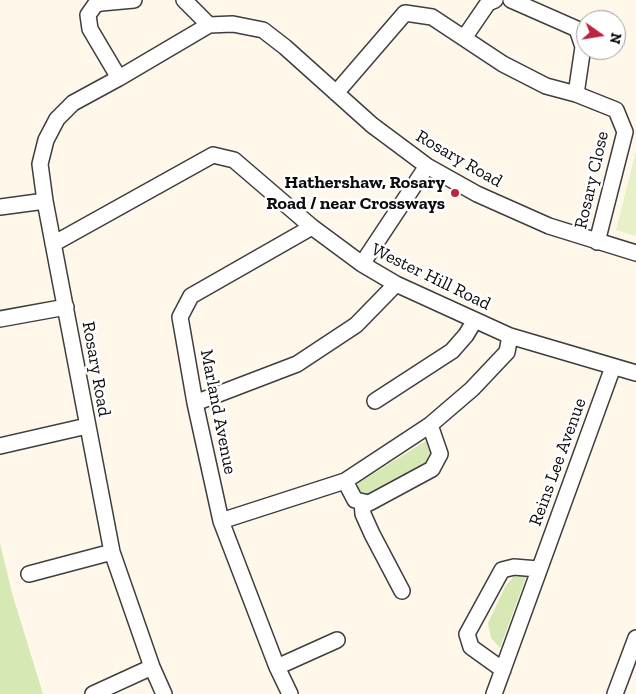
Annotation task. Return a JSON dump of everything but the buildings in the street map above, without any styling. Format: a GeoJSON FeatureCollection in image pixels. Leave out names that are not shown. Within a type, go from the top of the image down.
{"type":"FeatureCollection","features":[{"type":"Feature","properties":{"kind":"street"},"geometry":{"type":"LineString","coordinates":[[119,78],[90,29],[88,15],[95,5],[101,3],[134,0]]}},
{"type":"Feature","properties":{"kind":"street"},"geometry":{"type":"LineString","coordinates":[[184,0],[209,25]]}},
{"type":"Feature","properties":{"kind":"street"},"geometry":{"type":"LineString","coordinates":[[464,38],[488,3],[495,0]]}},
{"type":"Feature","properties":{"kind":"street"},"geometry":{"type":"LineString","coordinates":[[511,0],[577,29],[583,47],[576,94]]}},
{"type":"Feature","properties":{"kind":"street","name":"Rosary Close"},"geometry":{"type":"LineString","coordinates":[[336,93],[405,13],[432,17],[503,64],[546,86],[576,94],[616,110],[626,132],[597,242]]}},
{"type":"Feature","properties":{"kind":"street","name":"Rosary Road"},"geometry":{"type":"LineString","coordinates":[[164,694],[152,667],[112,552],[45,201],[40,164],[46,140],[57,120],[72,103],[119,78],[209,25],[233,24],[262,30],[285,47],[372,124],[427,166],[477,194],[531,218],[597,242],[636,253]]}},
{"type":"Feature","properties":{"kind":"street","name":"Wester Hill Road"},"geometry":{"type":"LineString","coordinates":[[53,244],[213,155],[234,160],[312,228],[362,264],[396,284],[510,336],[636,373]]}},
{"type":"Feature","properties":{"kind":"street"},"geometry":{"type":"LineString","coordinates":[[362,264],[427,166]]}},
{"type":"Feature","properties":{"kind":"street"},"geometry":{"type":"LineString","coordinates":[[0,206],[45,201]]}},
{"type":"Feature","properties":{"kind":"street","name":"Marland Avenue"},"geometry":{"type":"LineString","coordinates":[[290,694],[277,667],[222,522],[195,403],[180,316],[191,296],[312,228]]}},
{"type":"Feature","properties":{"kind":"street"},"geometry":{"type":"LineString","coordinates":[[195,403],[296,364],[356,325],[396,284]]}},
{"type":"Feature","properties":{"kind":"street"},"geometry":{"type":"LineString","coordinates":[[0,319],[66,307]]}},
{"type":"Feature","properties":{"kind":"street"},"geometry":{"type":"LineString","coordinates":[[375,402],[452,351],[466,335],[475,320]]}},
{"type":"Feature","properties":{"kind":"street"},"geometry":{"type":"LineString","coordinates":[[222,522],[345,482],[430,425],[472,390],[507,352],[510,336]]}},
{"type":"Feature","properties":{"kind":"street","name":"Reins Lee Avenue"},"geometry":{"type":"LineString","coordinates":[[494,694],[613,367]]}},
{"type":"Feature","properties":{"kind":"street"},"geometry":{"type":"LineString","coordinates":[[345,482],[355,500],[369,503],[432,469],[440,454],[430,425]]}},
{"type":"Feature","properties":{"kind":"street"},"geometry":{"type":"LineString","coordinates":[[0,446],[87,426]]}},
{"type":"Feature","properties":{"kind":"street"},"geometry":{"type":"LineString","coordinates":[[362,502],[364,514],[372,534],[402,591]]}},
{"type":"Feature","properties":{"kind":"street"},"geometry":{"type":"LineString","coordinates":[[29,574],[112,552]]}},
{"type":"Feature","properties":{"kind":"street"},"geometry":{"type":"LineString","coordinates":[[503,670],[471,647],[467,634],[502,570],[514,567],[538,569]]}},
{"type":"Feature","properties":{"kind":"street"},"geometry":{"type":"LineString","coordinates":[[615,694],[636,638]]}},
{"type":"Feature","properties":{"kind":"street"},"geometry":{"type":"LineString","coordinates":[[277,667],[337,640]]}},
{"type":"Feature","properties":{"kind":"street"},"geometry":{"type":"LineString","coordinates":[[92,694],[152,667]]}},
{"type":"Feature","properties":{"kind":"green space"},"geometry":{"type":"Polygon","coordinates":[[[636,151],[636,236],[616,230],[636,151]]]}},
{"type":"Feature","properties":{"kind":"green space"},"geometry":{"type":"Polygon","coordinates":[[[426,441],[433,449],[432,461],[367,497],[358,488],[358,483],[426,441]]]}},
{"type":"Feature","properties":{"kind":"green space"},"geometry":{"type":"Polygon","coordinates":[[[0,543],[12,593],[43,694],[0,694],[0,543]]]}},
{"type":"Feature","properties":{"kind":"green space"},"geometry":{"type":"Polygon","coordinates":[[[517,572],[526,577],[500,648],[491,638],[488,623],[505,587],[517,572]]]}},
{"type":"Feature","properties":{"kind":"place","name":"Hathershaw, Rosary Road / near Crossways"},"geometry":{"type":"Point","coordinates":[455,193]}}]}
